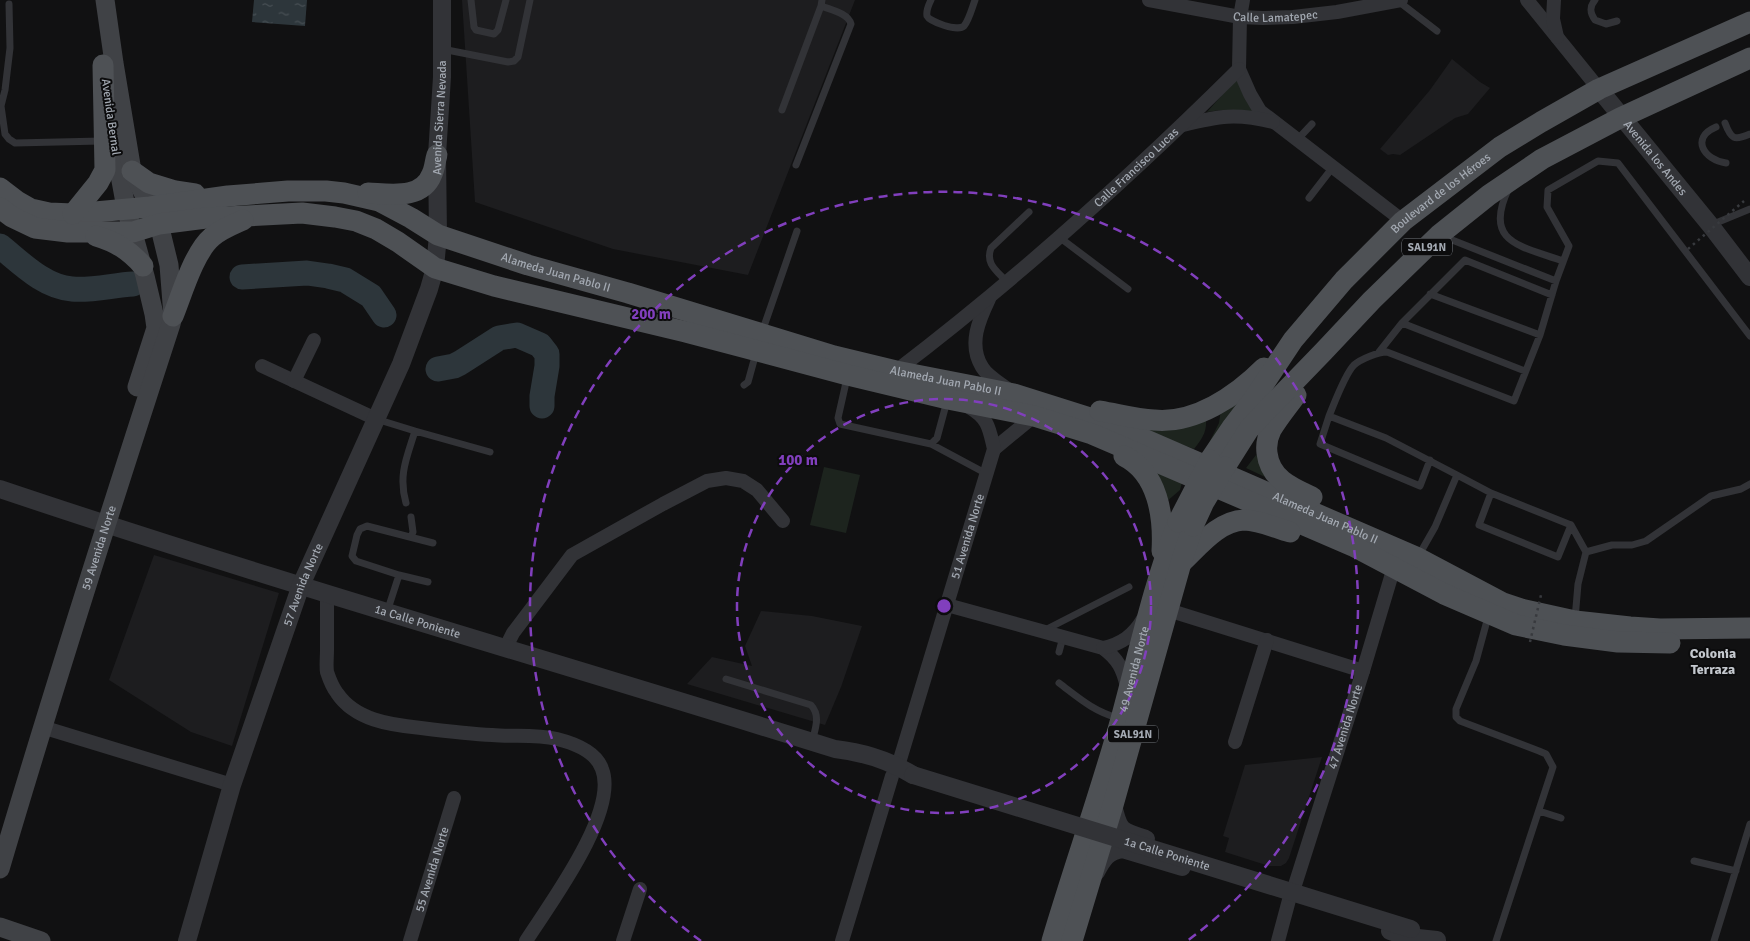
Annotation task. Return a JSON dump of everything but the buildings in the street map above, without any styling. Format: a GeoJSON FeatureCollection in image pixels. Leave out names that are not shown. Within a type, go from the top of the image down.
{"type":"FeatureCollection","features":[{"type":"Feature","properties":{"kind":"main road","name":"Avenida Bernal"},"geometry":{"type":"LineString","coordinates":[[98,0],[97,10],[103,65],[113,136],[126,208],[133,232]]}},
{"type":"Feature","properties":{"kind":"main road","name":"Avenida Bernal"},"geometry":{"type":"LineString","coordinates":[[105,0],[132,171],[154,215]]}},
{"type":"Feature","properties":{"kind":"main road","name":"Boulevard de los Héroes"},"geometry":{"type":"LineString","coordinates":[[1217,464],[1250,429],[1259,405],[1293,340],[1344,280],[1402,221],[1500,147],[1599,89],[1750,22]]}},
{"type":"Feature","properties":{"kind":"main road","name":"Boulevard de los Héroes"},"geometry":{"type":"LineString","coordinates":[[1259,405],[1324,351],[1372,300],[1439,235],[1489,195],[1542,159],[1620,118],[1750,58]]}},
{"type":"Feature","properties":{"kind":"main road"},"geometry":{"type":"LineString","coordinates":[[0,208],[12,217],[36,228],[71,223],[98,183],[104,170],[103,65]]}},
{"type":"Feature","properties":{"kind":"main road"},"geometry":{"type":"LineString","coordinates":[[344,193],[407,194],[421,189],[432,175],[436,154]]}},
{"type":"Feature","properties":{"kind":"main road"},"geometry":{"type":"LineString","coordinates":[[132,171],[149,184],[175,191],[228,196]]}},
{"type":"Feature","properties":{"kind":"main road"},"geometry":{"type":"LineString","coordinates":[[0,188],[31,209],[49,213],[95,236],[121,245],[143,266]]}},
{"type":"Feature","properties":{"kind":"main road","name":"Alameda Juan Pablo II"},"geometry":{"type":"LineString","coordinates":[[71,223],[133,232],[154,215],[228,196],[326,191],[379,201],[438,235],[528,265],[628,293],[848,375],[953,400],[1034,416],[1122,445],[1179,472],[1353,546],[1444,594],[1516,624],[1564,636],[1618,642],[1750,643]]}},
{"type":"Feature","properties":{"kind":"main road","name":"Alameda Juan Pablo II"},"geometry":{"type":"LineString","coordinates":[[71,223],[126,208],[154,215],[206,218],[302,213],[356,221],[376,229],[398,242],[434,268],[494,286],[608,312],[759,343],[834,356],[896,371],[1014,394],[1109,424],[1418,558],[1503,603],[1530,612],[1575,621],[1660,629],[1750,628]]}},
{"type":"Feature","properties":{"kind":"main road","name":"59 Avenida Norte"},"geometry":{"type":"LineString","coordinates":[[0,826],[100,523],[172,324],[173,316],[168,265],[154,215]]}},
{"type":"Feature","properties":{"kind":"main road"},"geometry":{"type":"LineString","coordinates":[[173,316],[200,250],[222,229],[252,216]]}},
{"type":"Feature","properties":{"kind":"main road","name":"59 Avenida Norte"},"geometry":{"type":"LineString","coordinates":[[0,869],[156,328],[143,266],[133,232]]}},
{"type":"Feature","properties":{"kind":"main road"},"geometry":{"type":"LineString","coordinates":[[1014,394],[1155,421],[1174,419],[1201,411],[1230,396],[1246,385],[1293,340]]}},
{"type":"Feature","properties":{"kind":"main road"},"geometry":{"type":"LineString","coordinates":[[1324,351],[1271,430],[1266,445],[1268,460],[1272,470],[1279,479],[1289,486],[1393,534],[1418,558]]}},
{"type":"Feature","properties":{"kind":"main road"},"geometry":{"type":"LineString","coordinates":[[1034,416],[1125,456],[1143,470],[1153,485],[1163,526],[1160,574]]}},
{"type":"Feature","properties":{"kind":"main road","name":"49 Avenida Norte"},"geometry":{"type":"LineString","coordinates":[[1052,941],[1081,877],[1105,803],[1161,604],[1160,574],[1186,524],[1204,502],[1217,464]]}},
{"type":"Feature","properties":{"kind":"main road"},"geometry":{"type":"LineString","coordinates":[[1181,562],[1215,531],[1243,520],[1262,523],[1362,555],[1375,557]]}},
{"type":"Feature","properties":{"kind":"main road","name":"49 Avenida Norte"},"geometry":{"type":"LineString","coordinates":[[1105,803],[1113,717],[1128,691],[1161,604],[1181,562],[1186,524]]}},
{"type":"Feature","properties":{"kind":"main road","name":"49 Avenida Norte"},"geometry":{"type":"LineString","coordinates":[[1072,941],[1081,877]]}},
{"type":"Feature","properties":{"kind":"main road"},"geometry":{"type":"LineString","coordinates":[[0,927],[41,941]]}},
{"type":"Feature","properties":{"kind":"street","name":"Avenida Sierra Nevada"},"geometry":{"type":"LineString","coordinates":[[438,235],[436,154],[442,77],[442,0]]}},
{"type":"Feature","properties":{"kind":"street","name":"Calle Lamatepec"},"geometry":{"type":"LineString","coordinates":[[1149,0],[1240,17],[1293,17],[1337,12],[1399,0]]}},
{"type":"Feature","properties":{"kind":"street"},"geometry":{"type":"LineString","coordinates":[[1243,0],[1240,17],[1239,69],[1257,107],[1273,123],[1402,221]]}},
{"type":"Feature","properties":{"kind":"street","name":"Avenida los Andes"},"geometry":{"type":"LineString","coordinates":[[1528,0],[1552,37],[1599,89],[1620,118],[1711,226],[1750,277]]}},
{"type":"Feature","properties":{"kind":"street"},"geometry":{"type":"LineString","coordinates":[[1533,0],[1541,0]]}},
{"type":"Feature","properties":{"kind":"street","name":"Avenida los Andes"},"geometry":{"type":"LineString","coordinates":[[1552,37],[1554,0]]}},
{"type":"Feature","properties":{"kind":"street","name":"Calle Francisco Lucas"},"geometry":{"type":"LineString","coordinates":[[896,371],[1007,282],[1132,173],[1239,69]]}},
{"type":"Feature","properties":{"kind":"street"},"geometry":{"type":"LineString","coordinates":[[1182,125],[1219,116],[1246,117],[1273,123]]}},
{"type":"Feature","properties":{"kind":"street","name":"57 Avenida Norte"},"geometry":{"type":"LineString","coordinates":[[187,941],[232,785],[302,585],[401,364],[429,289],[438,235]]}},
{"type":"Feature","properties":{"kind":"street","name":"Calle Francisco Lucas"},"geometry":{"type":"LineString","coordinates":[[990,296],[977,324],[976,353],[982,369],[1014,394]]}},
{"type":"Feature","properties":{"kind":"street"},"geometry":{"type":"LineString","coordinates":[[294,381],[314,340]]}},
{"type":"Feature","properties":{"kind":"street"},"geometry":{"type":"LineString","coordinates":[[262,366],[376,419]]}},
{"type":"Feature","properties":{"kind":"street"},"geometry":{"type":"LineString","coordinates":[[953,400],[981,415],[987,422],[994,449],[1034,416]]}},
{"type":"Feature","properties":{"kind":"street","name":"51 Avenida Norte"},"geometry":{"type":"LineString","coordinates":[[842,941],[994,449]]}},
{"type":"Feature","properties":{"kind":"street"},"geometry":{"type":"LineString","coordinates":[[505,650],[513,633],[572,556],[707,481],[726,478],[743,481],[757,490],[783,521]]}},
{"type":"Feature","properties":{"kind":"street","name":"1a Calle Poniente"},"geometry":{"type":"LineString","coordinates":[[0,488],[100,523],[505,650],[835,749],[850,751],[895,771],[1411,929],[1440,940]]}},
{"type":"Feature","properties":{"kind":"street","name":"47 Avenida Norte"},"geometry":{"type":"LineString","coordinates":[[1278,941],[1394,567]]}},
{"type":"Feature","properties":{"kind":"street"},"geometry":{"type":"LineString","coordinates":[[327,593],[327,672],[336,692],[352,710],[374,720],[403,727],[493,736],[529,735],[556,739],[578,746],[591,754],[602,768],[605,781],[603,802],[595,824],[578,862],[526,941]]}},
{"type":"Feature","properties":{"kind":"street"},"geometry":{"type":"LineString","coordinates":[[1103,648],[1117,645],[1128,638],[1161,604],[1363,670]]}},
{"type":"Feature","properties":{"kind":"street"},"geometry":{"type":"LineString","coordinates":[[947,605],[1103,648],[1120,663],[1128,691]]}},
{"type":"Feature","properties":{"kind":"street"},"geometry":{"type":"LineString","coordinates":[[1236,742],[1267,640]]}},
{"type":"Feature","properties":{"kind":"street"},"geometry":{"type":"LineString","coordinates":[[42,727],[232,785]]}},
{"type":"Feature","properties":{"kind":"street","name":"1a Calle Poniente"},"geometry":{"type":"LineString","coordinates":[[895,771],[915,767],[1072,824]]}},
{"type":"Feature","properties":{"kind":"street","name":"55 Avenida Norte"},"geometry":{"type":"LineString","coordinates":[[410,941],[454,798]]}},
{"type":"Feature","properties":{"kind":"street"},"geometry":{"type":"LineString","coordinates":[[1081,877],[1072,824],[1105,803]]}},
{"type":"Feature","properties":{"kind":"street","name":"1a Calle Poniente"},"geometry":{"type":"LineString","coordinates":[[1105,803],[1117,822],[1123,841]]}},
{"type":"Feature","properties":{"kind":"street","name":"1a Calle Poniente"},"geometry":{"type":"LineString","coordinates":[[1123,841],[1292,892],[1413,922],[1440,940]]}},
{"type":"Feature","properties":{"kind":"street","name":"1a Calle Poniente"},"geometry":{"type":"LineString","coordinates":[[1081,877],[1123,841]]}},
{"type":"Feature","properties":{"kind":"street"},"geometry":{"type":"LineString","coordinates":[[623,941],[640,889]]}},
{"type":"Feature","properties":{"kind":"lane"},"geometry":{"type":"LineString","coordinates":[[471,0],[476,30],[494,34],[498,30],[506,0]]}},
{"type":"Feature","properties":{"kind":"lane"},"geometry":{"type":"LineString","coordinates":[[442,49],[508,62],[514,61],[518,57],[530,0]]}},
{"type":"Feature","properties":{"kind":"lane"},"geometry":{"type":"LineString","coordinates":[[931,0],[926,14],[931,20],[956,29],[965,25],[975,0]]}},
{"type":"Feature","properties":{"kind":"lane"},"geometry":{"type":"LineString","coordinates":[[1399,0],[1437,31]]}},
{"type":"Feature","properties":{"kind":"lane"},"geometry":{"type":"LineString","coordinates":[[1594,0],[1590,12],[1595,20],[1606,24],[1617,21]]}},
{"type":"Feature","properties":{"kind":"lane"},"geometry":{"type":"LineString","coordinates":[[782,110],[822,3],[849,18],[851,24],[796,165]]}},
{"type":"Feature","properties":{"kind":"lane"},"geometry":{"type":"LineString","coordinates":[[9,4],[10,48],[1,106],[5,134],[16,143],[104,141]]}},
{"type":"Feature","properties":{"kind":"lane"},"geometry":{"type":"LineString","coordinates":[[1725,123],[1730,135],[1734,138],[1739,139],[1750,134]]}},
{"type":"Feature","properties":{"kind":"lane"},"geometry":{"type":"LineString","coordinates":[[1297,140],[1312,124]]}},
{"type":"Feature","properties":{"kind":"lane"},"geometry":{"type":"LineString","coordinates":[[1716,127],[1704,134],[1702,147],[1705,154],[1712,159],[1726,163]]}},
{"type":"Feature","properties":{"kind":"lane"},"geometry":{"type":"LineString","coordinates":[[1378,352],[1387,352],[1514,401],[1540,335],[1556,281],[1569,246],[1547,207],[1548,190],[1598,161],[1618,162],[1750,336]]}},
{"type":"Feature","properties":{"kind":"lane"},"geometry":{"type":"LineString","coordinates":[[1309,198],[1333,167]]}},
{"type":"Feature","properties":{"kind":"lane"},"geometry":{"type":"LineString","coordinates":[[1514,178],[1500,213],[1499,224],[1503,233],[1509,239],[1528,249],[1563,261]]}},
{"type":"Feature","properties":{"kind":"lane"},"geometry":{"type":"LineString","coordinates":[[1711,226],[1750,208]]}},
{"type":"Feature","properties":{"kind":"lane"},"geometry":{"type":"LineString","coordinates":[[1007,282],[990,263],[988,256],[990,248],[1029,212]]}},
{"type":"Feature","properties":{"kind":"lane"},"geometry":{"type":"LineString","coordinates":[[744,385],[748,382],[759,343],[797,231]]}},
{"type":"Feature","properties":{"kind":"lane"},"geometry":{"type":"LineString","coordinates":[[1439,235],[1556,281]]}},
{"type":"Feature","properties":{"kind":"lane"},"geometry":{"type":"LineString","coordinates":[[1058,237],[1128,289]]}},
{"type":"Feature","properties":{"kind":"lane"},"geometry":{"type":"LineString","coordinates":[[1430,460],[1420,486],[1320,444],[1338,392],[1354,365],[1378,352],[1402,323],[1465,260],[1552,295]]}},
{"type":"Feature","properties":{"kind":"lane"},"geometry":{"type":"LineString","coordinates":[[1430,294],[1540,335]]}},
{"type":"Feature","properties":{"kind":"lane"},"geometry":{"type":"LineString","coordinates":[[1402,323],[1525,371]]}},
{"type":"Feature","properties":{"kind":"lane"},"geometry":{"type":"LineString","coordinates":[[848,375],[838,418],[840,424],[931,444],[987,474]]}},
{"type":"Feature","properties":{"kind":"lane"},"geometry":{"type":"LineString","coordinates":[[931,444],[937,438],[953,400]]}},
{"type":"Feature","properties":{"kind":"lane"},"geometry":{"type":"LineString","coordinates":[[1329,416],[1386,438],[1491,493],[1571,525],[1586,552],[1578,584],[1575,621]]}},
{"type":"Feature","properties":{"kind":"lane"},"geometry":{"type":"LineString","coordinates":[[376,419],[490,452]]}},
{"type":"Feature","properties":{"kind":"lane"},"geometry":{"type":"LineString","coordinates":[[406,503],[403,491],[403,470],[415,431]]}},
{"type":"Feature","properties":{"kind":"lane"},"geometry":{"type":"LineString","coordinates":[[1418,558],[1435,527],[1457,475]]}},
{"type":"Feature","properties":{"kind":"lane"},"geometry":{"type":"LineString","coordinates":[[1586,552],[1612,545],[1632,545],[1646,541],[1711,496],[1741,489],[1750,484]]}},
{"type":"Feature","properties":{"kind":"lane"},"geometry":{"type":"LineString","coordinates":[[1491,493],[1479,525],[1505,536],[1558,557],[1571,525]]}},
{"type":"Feature","properties":{"kind":"lane"},"geometry":{"type":"LineString","coordinates":[[411,517],[413,532],[411,537]]}},
{"type":"Feature","properties":{"kind":"lane"},"geometry":{"type":"LineString","coordinates":[[428,582],[356,561],[352,556],[360,528],[368,526],[433,543]]}},
{"type":"Feature","properties":{"kind":"lane"},"geometry":{"type":"LineString","coordinates":[[387,613],[400,575]]}},
{"type":"Feature","properties":{"kind":"lane"},"geometry":{"type":"LineString","coordinates":[[1042,631],[1129,587]]}},
{"type":"Feature","properties":{"kind":"lane"},"geometry":{"type":"LineString","coordinates":[[1489,614],[1476,661],[1456,709],[1456,717],[1546,754],[1553,768],[1496,941]]}},
{"type":"Feature","properties":{"kind":"lane"},"geometry":{"type":"LineString","coordinates":[[1059,652],[1066,638],[1064,629],[1069,619]]}},
{"type":"Feature","properties":{"kind":"lane"},"geometry":{"type":"LineString","coordinates":[[726,679],[811,705],[817,716],[812,742]]}},
{"type":"Feature","properties":{"kind":"lane"},"geometry":{"type":"LineString","coordinates":[[1058,683],[1093,709],[1113,717]]}},
{"type":"Feature","properties":{"kind":"lane"},"geometry":{"type":"LineString","coordinates":[[1539,811],[1561,818]]}},
{"type":"Feature","properties":{"kind":"lane"},"geometry":{"type":"LineString","coordinates":[[1714,941],[1750,824]]}},
{"type":"Feature","properties":{"kind":"lane"},"geometry":{"type":"LineString","coordinates":[[1694,861],[1736,871]]}},
{"type":"Feature","properties":{"kind":"path"},"geometry":{"type":"LineString","coordinates":[[1688,249],[1744,201]]}},
{"type":"Feature","properties":{"kind":"path"},"geometry":{"type":"LineString","coordinates":[[1530,642],[1541,595]]}},
{"type":"Feature","properties":{"kind":"shaded area"},"geometry":{"type":"Polygon","coordinates":[[[462,0],[855,0],[748,275],[613,249],[475,202],[462,0]]]}},
{"type":"Feature","properties":{"kind":"shaded area"},"geometry":{"type":"Polygon","coordinates":[[[1452,59],[1490,88],[1468,114],[1455,118],[1400,155],[1388,155],[1380,149],[1430,90],[1452,59]]]}},
{"type":"Feature","properties":{"kind":"shaded area"},"geometry":{"type":"Polygon","coordinates":[[[1238,77],[1258,115],[1232,110],[1207,112],[1238,77]]]}},
{"type":"Feature","properties":{"kind":"shaded area"},"geometry":{"type":"Polygon","coordinates":[[[1243,400],[1205,451],[1219,423],[1221,409],[1243,400]]]}},
{"type":"Feature","properties":{"kind":"shaded area"},"geometry":{"type":"Polygon","coordinates":[[[1206,419],[1206,428],[1194,449],[1127,424],[1206,419]]]}},
{"type":"Feature","properties":{"kind":"shaded area"},"geometry":{"type":"Polygon","coordinates":[[[1256,455],[1261,458],[1276,482],[1246,468],[1256,455]]]}},
{"type":"Feature","properties":{"kind":"shaded area"},"geometry":{"type":"Polygon","coordinates":[[[1148,462],[1183,479],[1180,490],[1166,502],[1148,462]]]}},
{"type":"Feature","properties":{"kind":"shaded area"},"geometry":{"type":"Polygon","coordinates":[[[824,467],[860,475],[846,533],[810,525],[824,467]]]}},
{"type":"Feature","properties":{"kind":"shaded area"},"geometry":{"type":"Polygon","coordinates":[[[154,555],[279,593],[232,746],[191,732],[109,680],[154,555]]]}},
{"type":"Feature","properties":{"kind":"shaded area"},"geometry":{"type":"Polygon","coordinates":[[[761,611],[812,616],[862,626],[841,687],[825,725],[687,684],[712,657],[752,666],[745,646],[761,611]]]}},
{"type":"Feature","properties":{"kind":"shaded area"},"geometry":{"type":"Polygon","coordinates":[[[1322,757],[1286,863],[1281,866],[1269,866],[1225,852],[1229,838],[1223,836],[1245,765],[1322,757]]]}},
{"type":"Feature","properties":{"kind":"water"},"geometry":{"type":"Polygon","coordinates":[[[254,0],[307,0],[305,26],[252,22],[254,0]]]}},
{"type":"Feature","properties":{"kind":"waterway"},"geometry":{"type":"LineString","coordinates":[[0,246],[42,279],[62,287],[86,289],[133,284]]}},
{"type":"Feature","properties":{"kind":"waterway"},"geometry":{"type":"LineString","coordinates":[[242,277],[307,273],[345,280],[371,296],[384,315]]}},
{"type":"Feature","properties":{"kind":"waterway"},"geometry":{"type":"LineString","coordinates":[[438,369],[460,363],[499,338],[517,335],[540,345],[547,354],[542,406]]}},
{"type":"Feature","properties":{"kind":"district","name":"Colonia Terraza"},"geometry":{"type":"Point","coordinates":[1713,662]}}]}
